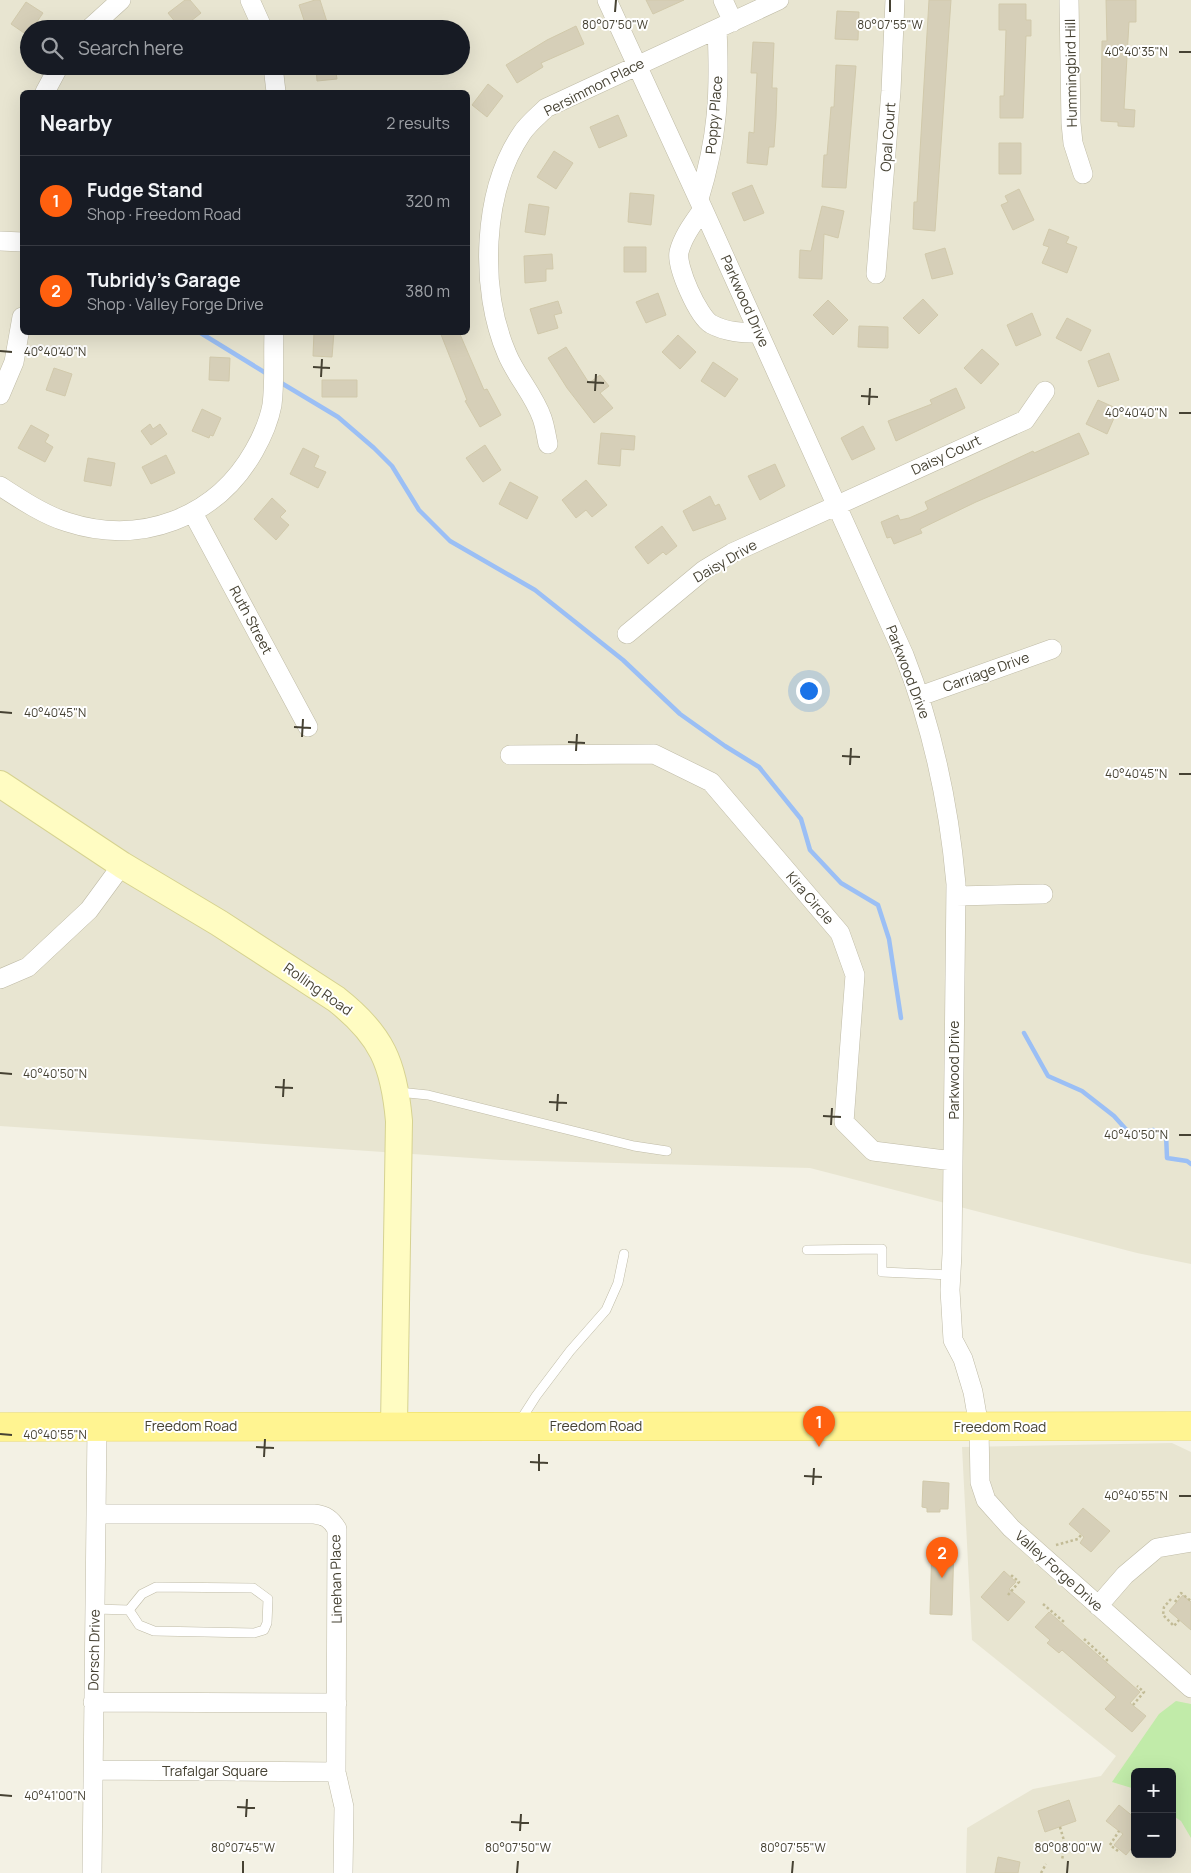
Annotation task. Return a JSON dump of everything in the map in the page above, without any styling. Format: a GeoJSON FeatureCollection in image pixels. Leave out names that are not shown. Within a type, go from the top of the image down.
{"type":"FeatureCollection","features":[{"type":"Feature","properties":{"kind":"main road","name":"Freedom Road"},"geometry":{"type":"LineString","coordinates":[[0,1427],[1191,1426]]}},
{"type":"Feature","properties":{"kind":"street"},"geometry":{"type":"LineString","coordinates":[[99,20],[121,0]]}},
{"type":"Feature","properties":{"kind":"street"},"geometry":{"type":"LineString","coordinates":[[250,0],[259,20]]}},
{"type":"Feature","properties":{"kind":"street","name":"Parkwood Drive"},"geometry":{"type":"LineString","coordinates":[[606,0],[701,204],[920,696],[940,773],[952,838],[956,896],[951,1275],[953,1340],[963,1359],[973,1392],[979,1427]]}},
{"type":"Feature","properties":{"kind":"street"},"geometry":{"type":"LineString","coordinates":[[723,0],[725,25]]}},
{"type":"Feature","properties":{"kind":"street","name":"Persimmon Place"},"geometry":{"type":"LineString","coordinates":[[548,444],[542,417],[507,354],[494,309],[488,265],[490,223],[495,200],[503,173],[516,142],[546,108],[779,0]]}},
{"type":"Feature","properties":{"kind":"street","name":"Opal Court"},"geometry":{"type":"LineString","coordinates":[[876,274],[891,91],[895,0]]}},
{"type":"Feature","properties":{"kind":"street","name":"Hummingbird Hill"},"geometry":{"type":"LineString","coordinates":[[1069,0],[1071,123],[1073,143],[1083,174]]}},
{"type":"Feature","properties":{"kind":"street","name":"Poppy Place"},"geometry":{"type":"LineString","coordinates":[[725,25],[714,143],[701,204],[679,254],[680,268],[690,292],[708,323],[722,329],[759,334]]}},
{"type":"Feature","properties":{"kind":"street"},"geometry":{"type":"LineString","coordinates":[[46,90],[54,75]]}},
{"type":"Feature","properties":{"kind":"street"},"geometry":{"type":"LineString","coordinates":[[274,75],[276,90]]}},
{"type":"Feature","properties":{"kind":"street"},"geometry":{"type":"LineString","coordinates":[[0,242],[20,242]]}},
{"type":"Feature","properties":{"kind":"street"},"geometry":{"type":"LineString","coordinates":[[0,394],[14,362],[20,328]]}},
{"type":"Feature","properties":{"kind":"street"},"geometry":{"type":"LineString","coordinates":[[0,486],[66,522],[98,529],[128,530],[163,524],[193,513],[217,497],[237,477],[258,443],[272,405],[274,335]]}},
{"type":"Feature","properties":{"kind":"street","name":"Daisy Court"},"geometry":{"type":"LineString","coordinates":[[836,508],[962,447],[1025,420],[1045,391]]}},
{"type":"Feature","properties":{"kind":"street","name":"Daisy Drive"},"geometry":{"type":"LineString","coordinates":[[627,634],[704,570],[732,554],[836,508]]}},
{"type":"Feature","properties":{"kind":"street","name":"Ruth Street"},"geometry":{"type":"LineString","coordinates":[[193,513],[308,728]]}},
{"type":"Feature","properties":{"kind":"street","name":"Carriage Drive"},"geometry":{"type":"LineString","coordinates":[[920,696],[1052,649]]}},
{"type":"Feature","properties":{"kind":"street","name":"Kira Circle"},"geometry":{"type":"LineString","coordinates":[[510,755],[654,754],[711,782],[840,933],[855,975],[844,1122],[873,1151],[953,1161]]}},
{"type":"Feature","properties":{"kind":"street","name":"Rolling Road"},"geometry":{"type":"LineString","coordinates":[[0,784],[122,865],[336,999],[354,1013],[384,1051],[396,1091],[398,1120],[394,1426]]}},
{"type":"Feature","properties":{"kind":"street"},"geometry":{"type":"LineString","coordinates":[[0,979],[28,968],[82,917],[122,865]]}},
{"type":"Feature","properties":{"kind":"street"},"geometry":{"type":"LineString","coordinates":[[956,896],[1042,894]]}},
{"type":"Feature","properties":{"kind":"street","name":"Dorsch Drive"},"geometry":{"type":"LineString","coordinates":[[92,1873],[97,1427]]}},
{"type":"Feature","properties":{"kind":"street","name":"Valley Forge Drive"},"geometry":{"type":"LineString","coordinates":[[979,1427],[980,1482],[986,1500],[1011,1528],[1191,1688]]}},
{"type":"Feature","properties":{"kind":"street","name":"Linehan Place"},"geometry":{"type":"LineString","coordinates":[[97,1514],[325,1515],[337,1529],[336,1772],[344,1807],[342,1873]]}},
{"type":"Feature","properties":{"kind":"street"},"geometry":{"type":"LineString","coordinates":[[1098,1606],[1125,1575],[1158,1548],[1191,1542]]}},
{"type":"Feature","properties":{"kind":"street"},"geometry":{"type":"LineString","coordinates":[[93,1702],[336,1703]]}},
{"type":"Feature","properties":{"kind":"street","name":"Trafalgar Square"},"geometry":{"type":"LineString","coordinates":[[93,1770],[336,1772]]}},
{"type":"Feature","properties":{"kind":"lane"},"geometry":{"type":"LineString","coordinates":[[396,1091],[428,1095],[634,1146],[667,1151]]}},
{"type":"Feature","properties":{"kind":"lane"},"geometry":{"type":"LineString","coordinates":[[808,1250],[882,1249],[882,1272],[951,1275]]}},
{"type":"Feature","properties":{"kind":"lane"},"geometry":{"type":"LineString","coordinates":[[518,1426],[536,1396],[606,1310],[618,1283],[624,1254]]}},
{"type":"Feature","properties":{"kind":"lane"},"geometry":{"type":"LineString","coordinates":[[156,1587],[253,1588],[268,1600],[268,1623],[264,1630],[254,1633],[154,1631],[139,1625],[129,1610],[142,1594],[156,1587]]}},
{"type":"Feature","properties":{"kind":"lane"},"geometry":{"type":"LineString","coordinates":[[95,1609],[129,1610]]}},
{"type":"Feature","properties":{"kind":"path"},"geometry":{"type":"LineString","coordinates":[[1053,1546],[1078,1540],[1081,1535]]}},
{"type":"Feature","properties":{"kind":"path"},"geometry":{"type":"LineString","coordinates":[[1008,1595],[1019,1582],[1011,1575]]}},
{"type":"Feature","properties":{"kind":"path"},"geometry":{"type":"LineString","coordinates":[[1175,1602],[1182,1593],[1191,1601]]}},
{"type":"Feature","properties":{"kind":"path"},"geometry":{"type":"LineString","coordinates":[[1172,1599],[1164,1607],[1164,1615],[1174,1626],[1179,1620]]}},
{"type":"Feature","properties":{"kind":"path"},"geometry":{"type":"LineString","coordinates":[[1043,1604],[1064,1622],[1063,1624]]}},
{"type":"Feature","properties":{"kind":"path"},"geometry":{"type":"LineString","coordinates":[[1084,1639],[1107,1660],[1105,1662]]}},
{"type":"Feature","properties":{"kind":"path"},"geometry":{"type":"LineString","coordinates":[[1133,1705],[1144,1692],[1137,1686]]}},
{"type":"Feature","properties":{"kind":"path"},"geometry":{"type":"LineString","coordinates":[[1060,1826],[1065,1844],[1062,1860]]}},
{"type":"Feature","properties":{"kind":"path"},"geometry":{"type":"LineString","coordinates":[[1118,1851],[1110,1845],[1119,1832]]}},
{"type":"Feature","properties":{"kind":"path"},"geometry":{"type":"LineString","coordinates":[[1041,1873],[1046,1864]]}},
{"type":"Feature","properties":{"kind":"shaded area"},"geometry":{"type":"Polygon","coordinates":[[[0,0],[1191,0],[1191,1264],[1137,1253],[810,1168],[501,1160],[0,1126],[0,0]]]}},
{"type":"Feature","properties":{"kind":"shaded area"},"geometry":{"type":"Polygon","coordinates":[[[1172,1443],[1191,1452],[1191,1873],[966,1873],[967,1828],[1033,1789],[1101,1776],[1116,1756],[972,1640],[962,1447],[1172,1443]]]}},
{"type":"Feature","properties":{"kind":"green space"},"geometry":{"type":"Polygon","coordinates":[[[1176,1701],[1191,1704],[1191,1838],[1181,1821],[1176,1818],[1176,1768],[1131,1768],[1131,1788],[1112,1782],[1159,1714],[1176,1701]]]}},
{"type":"Feature","properties":{"kind":"building"},"geometry":{"type":"Polygon","coordinates":[[[185,0],[190,0],[201,13],[192,20],[174,20],[168,13],[185,0]]]}},
{"type":"Feature","properties":{"kind":"building"},"geometry":{"type":"Polygon","coordinates":[[[320,0],[326,20],[304,20],[299,5],[320,0]]]}},
{"type":"Feature","properties":{"kind":"building"},"geometry":{"type":"Polygon","coordinates":[[[646,0],[684,0],[653,14],[646,0]]]}},
{"type":"Feature","properties":{"kind":"building"},"geometry":{"type":"Polygon","coordinates":[[[929,0],[951,0],[935,231],[913,229],[914,202],[917,202],[929,0]]]}},
{"type":"Feature","properties":{"kind":"building"},"geometry":{"type":"Polygon","coordinates":[[[1106,0],[1136,0],[1136,22],[1129,22],[1124,109],[1135,110],[1134,127],[1118,126],[1118,122],[1101,121],[1102,41],[1107,41],[1106,0]]]}},
{"type":"Feature","properties":{"kind":"building"},"geometry":{"type":"Polygon","coordinates":[[[26,2],[43,13],[38,20],[20,20],[20,30],[11,24],[26,2]]]}},
{"type":"Feature","properties":{"kind":"building"},"geometry":{"type":"Polygon","coordinates":[[[999,4],[1026,4],[1026,20],[1031,20],[1031,36],[1026,36],[1023,118],[1000,118],[1000,96],[1004,96],[1006,30],[999,30],[999,4]]]}},
{"type":"Feature","properties":{"kind":"building"},"geometry":{"type":"Polygon","coordinates":[[[837,11],[859,12],[858,40],[835,39],[837,11]]]}},
{"type":"Feature","properties":{"kind":"building"},"geometry":{"type":"Polygon","coordinates":[[[576,26],[584,44],[541,63],[543,67],[517,83],[506,65],[547,40],[576,26]]]}},
{"type":"Feature","properties":{"kind":"building"},"geometry":{"type":"Polygon","coordinates":[[[753,42],[774,43],[772,88],[777,88],[776,118],[774,147],[769,147],[767,165],[747,163],[749,132],[754,133],[757,73],[751,73],[753,42]]]}},
{"type":"Feature","properties":{"kind":"building"},"geometry":{"type":"Polygon","coordinates":[[[836,65],[856,66],[846,188],[822,187],[824,155],[827,155],[831,107],[834,107],[836,65]]]}},
{"type":"Feature","properties":{"kind":"building"},"geometry":{"type":"Polygon","coordinates":[[[317,75],[336,75],[337,79],[317,81],[317,75]]]}},
{"type":"Feature","properties":{"kind":"building"},"geometry":{"type":"Polygon","coordinates":[[[488,84],[503,96],[487,117],[472,105],[488,84]]]}},
{"type":"Feature","properties":{"kind":"building"},"geometry":{"type":"Polygon","coordinates":[[[618,115],[627,136],[599,148],[590,127],[618,115]]]}},
{"type":"Feature","properties":{"kind":"building"},"geometry":{"type":"Polygon","coordinates":[[[999,143],[1021,143],[1021,174],[999,174],[999,143]]]}},
{"type":"Feature","properties":{"kind":"building"},"geometry":{"type":"Polygon","coordinates":[[[554,151],[573,163],[556,189],[537,177],[554,151]]]}},
{"type":"Feature","properties":{"kind":"building"},"geometry":{"type":"Polygon","coordinates":[[[752,185],[764,213],[744,221],[732,193],[752,185]]]}},
{"type":"Feature","properties":{"kind":"building"},"geometry":{"type":"Polygon","coordinates":[[[1019,189],[1034,220],[1013,230],[1001,205],[1008,202],[1005,196],[1019,189]]]}},
{"type":"Feature","properties":{"kind":"building"},"geometry":{"type":"Polygon","coordinates":[[[630,193],[654,195],[651,225],[628,222],[630,193]]]}},
{"type":"Feature","properties":{"kind":"building"},"geometry":{"type":"Polygon","coordinates":[[[529,204],[549,207],[545,235],[525,232],[529,204]]]}},
{"type":"Feature","properties":{"kind":"building"},"geometry":{"type":"Polygon","coordinates":[[[822,206],[844,211],[838,238],[824,234],[822,279],[799,278],[800,250],[811,251],[822,206]]]}},
{"type":"Feature","properties":{"kind":"building"},"geometry":{"type":"Polygon","coordinates":[[[1049,229],[1069,237],[1066,243],[1077,247],[1067,273],[1042,263],[1049,247],[1043,245],[1049,229]]]}},
{"type":"Feature","properties":{"kind":"building"},"geometry":{"type":"Polygon","coordinates":[[[624,247],[646,247],[646,272],[624,272],[624,247]]]}},
{"type":"Feature","properties":{"kind":"building"},"geometry":{"type":"Polygon","coordinates":[[[945,248],[953,274],[932,279],[925,254],[945,248]]]}},
{"type":"Feature","properties":{"kind":"building"},"geometry":{"type":"Polygon","coordinates":[[[552,254],[553,269],[546,269],[546,281],[525,283],[524,256],[552,254]]]}},
{"type":"Feature","properties":{"kind":"building"},"geometry":{"type":"Polygon","coordinates":[[[658,293],[666,315],[646,323],[636,302],[658,293]]]}},
{"type":"Feature","properties":{"kind":"building"},"geometry":{"type":"Polygon","coordinates":[[[923,299],[938,315],[919,334],[903,318],[923,299]]]}},
{"type":"Feature","properties":{"kind":"building"},"geometry":{"type":"Polygon","coordinates":[[[828,300],[848,320],[833,335],[813,315],[828,300]]]}},
{"type":"Feature","properties":{"kind":"building"},"geometry":{"type":"Polygon","coordinates":[[[558,301],[562,313],[554,315],[558,328],[538,334],[530,309],[558,301]]]}},
{"type":"Feature","properties":{"kind":"building"},"geometry":{"type":"Polygon","coordinates":[[[1032,313],[1041,335],[1016,346],[1007,325],[1032,313]]]}},
{"type":"Feature","properties":{"kind":"building"},"geometry":{"type":"Polygon","coordinates":[[[1067,318],[1091,330],[1081,351],[1056,338],[1067,318]]]}},
{"type":"Feature","properties":{"kind":"building"},"geometry":{"type":"Polygon","coordinates":[[[859,326],[888,327],[888,348],[858,347],[859,326]]]}},
{"type":"Feature","properties":{"kind":"building"},"geometry":{"type":"Polygon","coordinates":[[[314,335],[334,335],[332,357],[313,356],[314,335]]]}},
{"type":"Feature","properties":{"kind":"building"},"geometry":{"type":"Polygon","coordinates":[[[441,335],[460,335],[484,390],[487,389],[501,415],[480,427],[465,401],[467,400],[441,335]]]}},
{"type":"Feature","properties":{"kind":"building"},"geometry":{"type":"Polygon","coordinates":[[[678,335],[696,352],[680,369],[662,352],[678,335]]]}},
{"type":"Feature","properties":{"kind":"building"},"geometry":{"type":"Polygon","coordinates":[[[566,347],[589,383],[600,375],[609,386],[600,393],[613,408],[594,423],[567,388],[548,358],[566,347]]]}},
{"type":"Feature","properties":{"kind":"building"},"geometry":{"type":"Polygon","coordinates":[[[982,349],[999,364],[981,384],[964,368],[982,349]]]}},
{"type":"Feature","properties":{"kind":"building"},"geometry":{"type":"Polygon","coordinates":[[[1109,353],[1119,380],[1098,387],[1088,361],[1109,353]]]}},
{"type":"Feature","properties":{"kind":"building"},"geometry":{"type":"Polygon","coordinates":[[[210,357],[230,358],[229,381],[209,380],[210,357]]]}},
{"type":"Feature","properties":{"kind":"building"},"geometry":{"type":"Polygon","coordinates":[[[713,362],[738,379],[725,397],[701,381],[713,362]]]}},
{"type":"Feature","properties":{"kind":"building"},"geometry":{"type":"Polygon","coordinates":[[[54,368],[72,374],[65,396],[46,390],[54,368]]]}},
{"type":"Feature","properties":{"kind":"building"},"geometry":{"type":"Polygon","coordinates":[[[322,380],[357,380],[357,397],[322,397],[322,380]]]}},
{"type":"Feature","properties":{"kind":"building"},"geometry":{"type":"Polygon","coordinates":[[[956,388],[965,408],[896,441],[888,421],[932,404],[930,400],[956,388]]]}},
{"type":"Feature","properties":{"kind":"building"},"geometry":{"type":"Polygon","coordinates":[[[1098,400],[1118,409],[1107,434],[1086,424],[1098,400]]]}},
{"type":"Feature","properties":{"kind":"building"},"geometry":{"type":"Polygon","coordinates":[[[202,409],[221,418],[213,436],[210,435],[209,438],[192,431],[202,409]]]}},
{"type":"Feature","properties":{"kind":"building"},"geometry":{"type":"Polygon","coordinates":[[[150,424],[153,429],[160,424],[167,434],[151,445],[141,431],[150,424]]]}},
{"type":"Feature","properties":{"kind":"building"},"geometry":{"type":"Polygon","coordinates":[[[31,425],[49,435],[45,442],[53,447],[45,462],[18,448],[31,425]]]}},
{"type":"Feature","properties":{"kind":"building"},"geometry":{"type":"Polygon","coordinates":[[[863,426],[875,449],[852,460],[841,438],[863,426]]]}},
{"type":"Feature","properties":{"kind":"building"},"geometry":{"type":"Polygon","coordinates":[[[601,433],[635,436],[634,450],[621,449],[620,466],[598,464],[601,433]]]}},
{"type":"Feature","properties":{"kind":"building"},"geometry":{"type":"Polygon","coordinates":[[[1079,433],[1089,454],[976,502],[920,529],[922,533],[894,544],[891,537],[887,538],[881,522],[898,515],[900,520],[909,518],[925,511],[928,509],[925,502],[1033,451],[1034,453],[1079,433]]]}},
{"type":"Feature","properties":{"kind":"building"},"geometry":{"type":"Polygon","coordinates":[[[485,445],[501,470],[483,482],[466,458],[485,445]]]}},
{"type":"Feature","properties":{"kind":"building"},"geometry":{"type":"Polygon","coordinates":[[[303,448],[319,456],[314,467],[326,472],[318,488],[290,474],[303,448]]]}},
{"type":"Feature","properties":{"kind":"building"},"geometry":{"type":"Polygon","coordinates":[[[166,455],[175,473],[151,484],[142,467],[166,455]]]}},
{"type":"Feature","properties":{"kind":"building"},"geometry":{"type":"Polygon","coordinates":[[[88,458],[115,463],[111,486],[84,481],[88,458]]]}},
{"type":"Feature","properties":{"kind":"building"},"geometry":{"type":"Polygon","coordinates":[[[775,464],[785,486],[760,500],[748,476],[775,464]]]}},
{"type":"Feature","properties":{"kind":"building"},"geometry":{"type":"Polygon","coordinates":[[[586,480],[607,505],[592,517],[586,510],[576,518],[562,500],[586,480]]]}},
{"type":"Feature","properties":{"kind":"building"},"geometry":{"type":"Polygon","coordinates":[[[510,482],[538,497],[527,519],[499,504],[510,482]]]}},
{"type":"Feature","properties":{"kind":"building"},"geometry":{"type":"Polygon","coordinates":[[[710,496],[715,506],[719,504],[726,519],[693,531],[683,511],[710,496]]]}},
{"type":"Feature","properties":{"kind":"building"},"geometry":{"type":"Polygon","coordinates":[[[272,498],[286,511],[280,517],[289,525],[276,540],[254,519],[272,498]]]}},
{"type":"Feature","properties":{"kind":"building"},"geometry":{"type":"Polygon","coordinates":[[[662,526],[677,546],[666,555],[663,552],[648,564],[635,547],[662,526]]]}},
{"type":"Feature","properties":{"kind":"building"},"geometry":{"type":"Polygon","coordinates":[[[923,1481],[949,1483],[948,1509],[940,1509],[940,1512],[927,1512],[927,1508],[922,1507],[923,1481]]]}},
{"type":"Feature","properties":{"kind":"building"},"geometry":{"type":"Polygon","coordinates":[[[1083,1508],[1110,1531],[1091,1552],[1080,1543],[1084,1537],[1069,1524],[1083,1508]]]}},
{"type":"Feature","properties":{"kind":"building"},"geometry":{"type":"Polygon","coordinates":[[[932,1542],[954,1543],[952,1615],[930,1614],[932,1542]]]}},
{"type":"Feature","properties":{"kind":"building"},"geometry":{"type":"Polygon","coordinates":[[[1004,1571],[1016,1582],[1009,1589],[1025,1602],[1008,1621],[981,1597],[1004,1571]]]}},
{"type":"Feature","properties":{"kind":"building"},"geometry":{"type":"Polygon","coordinates":[[[1183,1595],[1191,1602],[1191,1630],[1169,1611],[1183,1595]]]}},
{"type":"Feature","properties":{"kind":"building"},"geometry":{"type":"Polygon","coordinates":[[[1049,1612],[1140,1692],[1130,1703],[1146,1716],[1132,1732],[1105,1709],[1116,1697],[1062,1650],[1059,1653],[1047,1643],[1050,1640],[1035,1627],[1049,1612]]]}},
{"type":"Feature","properties":{"kind":"building"},"geometry":{"type":"Polygon","coordinates":[[[1069,1800],[1076,1821],[1045,1832],[1038,1811],[1069,1800]]]}},
{"type":"Feature","properties":{"kind":"building"},"geometry":{"type":"Polygon","coordinates":[[[1119,1805],[1131,1815],[1131,1849],[1126,1855],[1114,1845],[1123,1834],[1106,1821],[1119,1805]]]}},
{"type":"Feature","properties":{"kind":"building"},"geometry":{"type":"Polygon","coordinates":[[[998,1857],[1020,1862],[1018,1873],[995,1873],[998,1857]]]}},
{"type":"Feature","properties":{"kind":"waterway"},"geometry":{"type":"LineString","coordinates":[[204,335],[269,375]]}},
{"type":"Feature","properties":{"kind":"waterway"},"geometry":{"type":"LineString","coordinates":[[278,381],[338,417],[374,448],[392,466],[419,510],[450,541],[535,590],[623,660],[680,714],[725,746],[759,767],[801,819],[810,850],[841,883],[878,905],[889,939],[901,1018]]}},
{"type":"Feature","properties":{"kind":"waterway"},"geometry":{"type":"LineString","coordinates":[[1024,1033],[1048,1076],[1082,1091],[1114,1116],[1131,1135],[1153,1130],[1166,1134],[1167,1158],[1187,1161],[1191,1164]]}},
{"type":"Feature","properties":{"kind":"place","name":"Fudge Stand"},"geometry":{"type":"Point","coordinates":[819,1447]}},
{"type":"Feature","properties":{"kind":"place","name":"Tubridy's Garage"},"geometry":{"type":"Point","coordinates":[942,1578]}}]}
